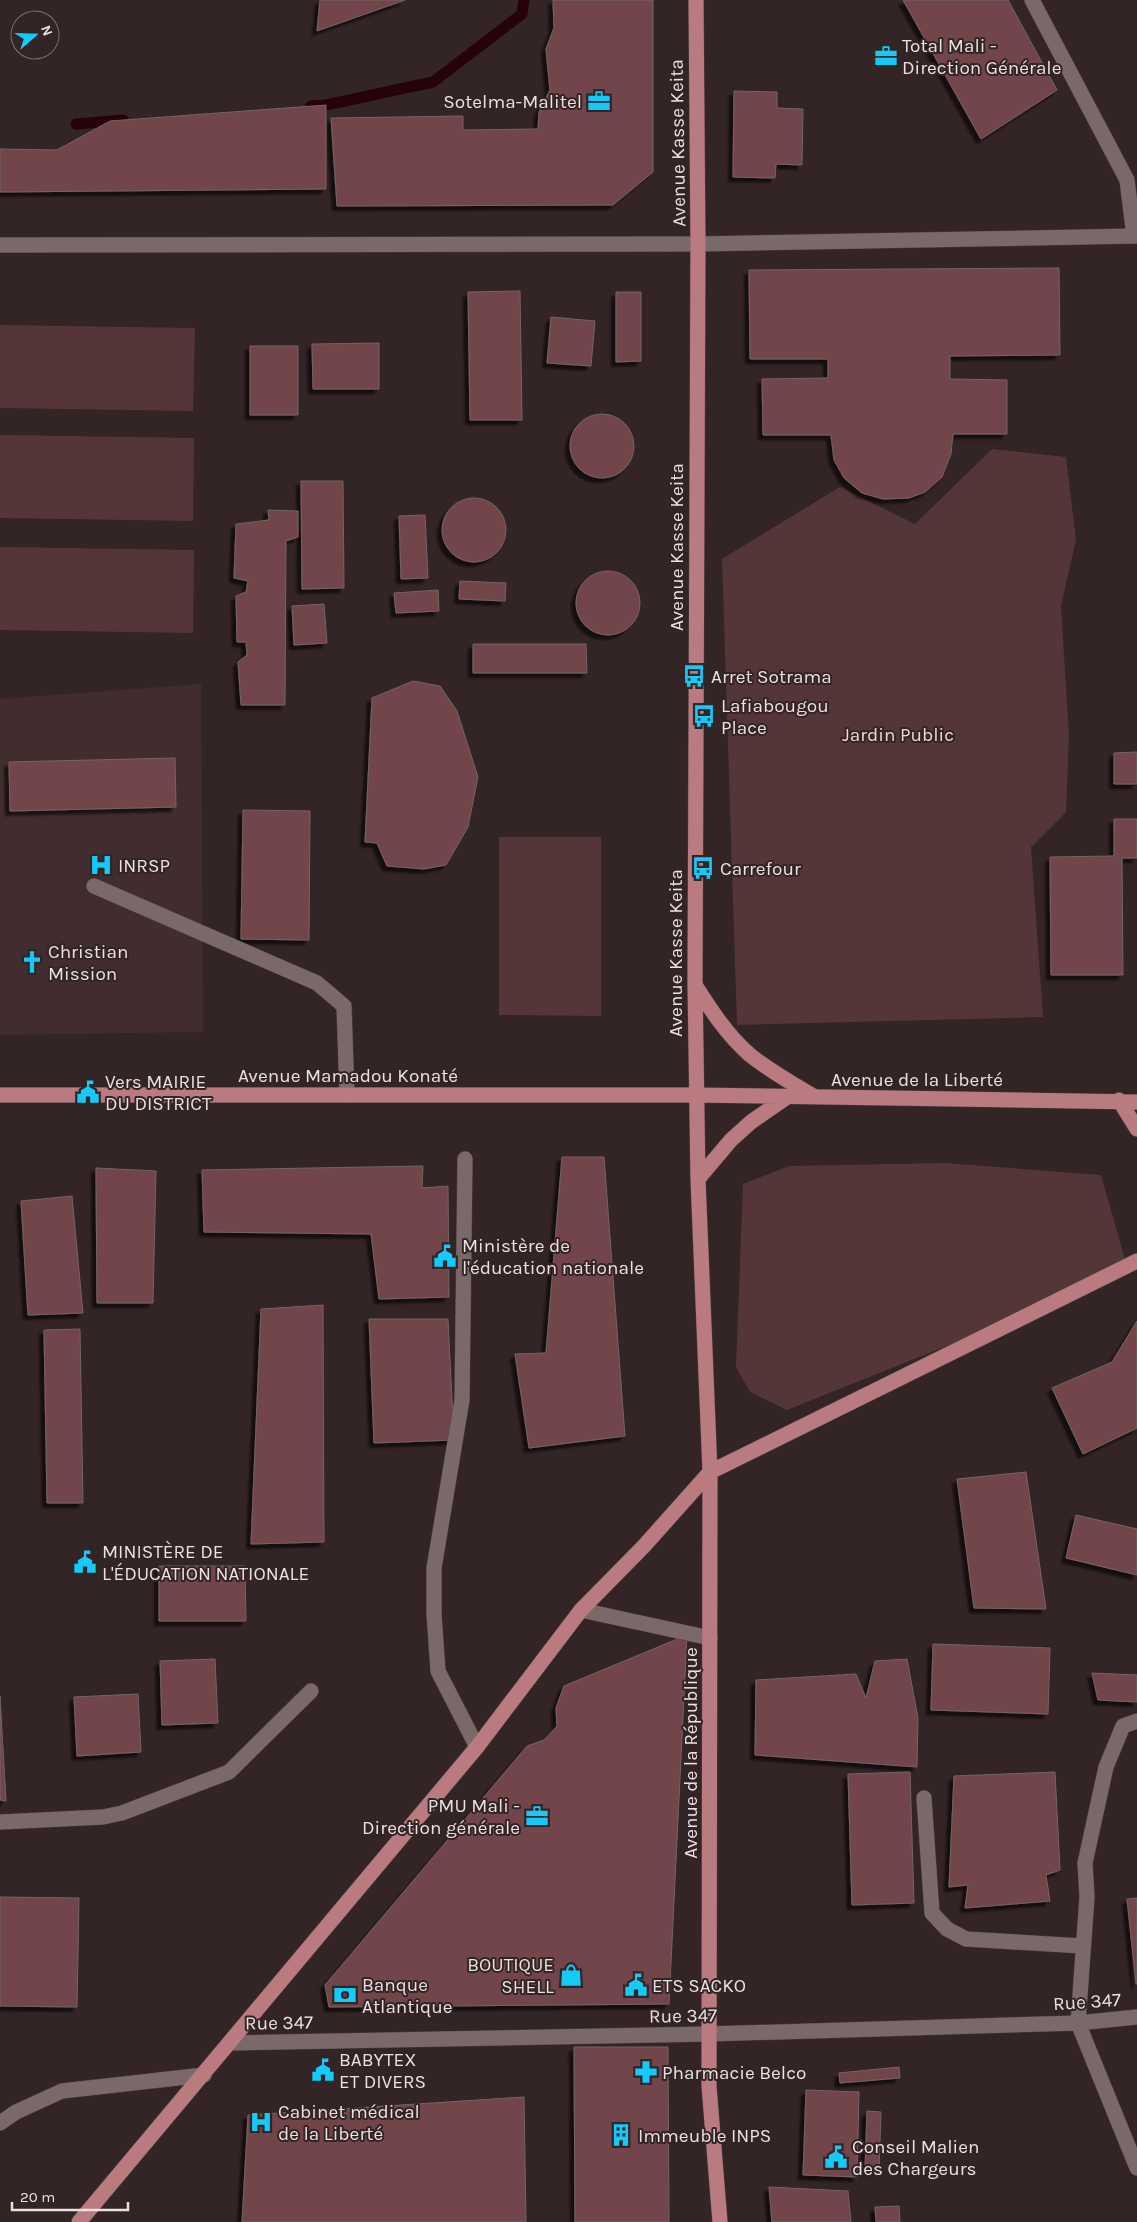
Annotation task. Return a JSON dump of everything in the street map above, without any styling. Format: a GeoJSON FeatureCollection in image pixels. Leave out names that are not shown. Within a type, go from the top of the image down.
{"type":"FeatureCollection","features":[{"type":"Feature","properties":{"kind":"main road","name":"Avenue Kasse Keita"},"geometry":{"type":"LineString","coordinates":[[696,0],[698,244],[694,984],[698,1179]]}},
{"type":"Feature","properties":{"kind":"main road"},"geometry":{"type":"LineString","coordinates":[[694,984],[725,1029],[750,1055],[816,1098]]}},
{"type":"Feature","properties":{"kind":"main road","name":"Avenue Mamadou Konaté"},"geometry":{"type":"LineString","coordinates":[[0,1095],[696,1095]]}},
{"type":"Feature","properties":{"kind":"main road","name":"Avenue de la Liberté"},"geometry":{"type":"LineString","coordinates":[[696,1095],[816,1098],[1119,1100],[1137,1102]]}},
{"type":"Feature","properties":{"kind":"main road"},"geometry":{"type":"LineString","coordinates":[[698,1179],[730,1140],[751,1122],[787,1097]]}},
{"type":"Feature","properties":{"kind":"main road"},"geometry":{"type":"LineString","coordinates":[[1119,1100],[1137,1129]]}},
{"type":"Feature","properties":{"kind":"main road","name":"Avenue de la République"},"geometry":{"type":"LineString","coordinates":[[698,1179],[710,1472],[709,2086],[720,2222]]}},
{"type":"Feature","properties":{"kind":"main road"},"geometry":{"type":"LineString","coordinates":[[79,2222],[477,1747],[581,1610],[644,1546],[710,1472],[1137,1261]]}},
{"type":"Feature","properties":{"kind":"street"},"geometry":{"type":"LineString","coordinates":[[0,245],[698,244],[1136,236],[1127,180],[1032,0]]}},
{"type":"Feature","properties":{"kind":"street"},"geometry":{"type":"LineString","coordinates":[[94,886],[317,983],[344,1006],[347,1095]]}},
{"type":"Feature","properties":{"kind":"street"},"geometry":{"type":"LineString","coordinates":[[465,1158],[462,1400],[434,1568],[434,1614],[438,1671],[477,1747]]}},
{"type":"Feature","properties":{"kind":"street"},"geometry":{"type":"LineString","coordinates":[[581,1610],[710,1638]]}},
{"type":"Feature","properties":{"kind":"street"},"geometry":{"type":"LineString","coordinates":[[0,1822],[103,1817],[122,1813],[229,1772],[311,1691]]}},
{"type":"Feature","properties":{"kind":"street"},"geometry":{"type":"LineString","coordinates":[[1137,1721],[1123,1726],[1106,1767],[1085,1863],[1087,1896],[1078,2022],[1137,2168]]}},
{"type":"Feature","properties":{"kind":"street"},"geometry":{"type":"LineString","coordinates":[[924,1798],[932,1913],[947,1929],[966,1939],[1082,1946]]}},
{"type":"Feature","properties":{"kind":"street","name":"Rue 347"},"geometry":{"type":"LineString","coordinates":[[230,2043],[708,2034],[1078,2022],[1137,2017]]}},
{"type":"Feature","properties":{"kind":"street"},"geometry":{"type":"LineString","coordinates":[[0,2123],[16,2112],[62,2091],[204,2075]]}},
{"type":"Feature","properties":{"kind":"shaded area","name":"INRSP"},"geometry":{"type":"Polygon","coordinates":[[[201,684],[203,1032],[0,1035],[0,699],[201,684]]]}},
{"type":"Feature","properties":{"kind":"green space"},"geometry":{"type":"Polygon","coordinates":[[[0,325],[195,328],[193,411],[0,408],[0,325]]]}},
{"type":"Feature","properties":{"kind":"green space"},"geometry":{"type":"Polygon","coordinates":[[[0,435],[194,438],[193,521],[0,518],[0,435]]]}},
{"type":"Feature","properties":{"kind":"green space","name":"Jardin Public"},"geometry":{"type":"Polygon","coordinates":[[[992,449],[1066,457],[1076,540],[1061,606],[1069,735],[1066,812],[1031,847],[1043,1017],[737,1025],[722,559],[840,487],[915,524],[992,449]]]}},
{"type":"Feature","properties":{"kind":"green space"},"geometry":{"type":"Polygon","coordinates":[[[0,547],[194,550],[193,633],[0,630],[0,547]]]}},
{"type":"Feature","properties":{"kind":"green space"},"geometry":{"type":"Polygon","coordinates":[[[499,837],[601,837],[601,1016],[499,1015],[499,837]]]}},
{"type":"Feature","properties":{"kind":"green space"},"geometry":{"type":"Polygon","coordinates":[[[946,1163],[1101,1175],[1129,1273],[787,1410],[750,1392],[736,1367],[743,1184],[789,1166],[946,1163]]]}},
{"type":"Feature","properties":{"kind":"building"},"geometry":{"type":"Polygon","coordinates":[[[320,0],[405,0],[317,31],[320,0]]]}},
{"type":"Feature","properties":{"kind":"building","name":"Sotelma-Malitel"},"geometry":{"type":"Polygon","coordinates":[[[553,0],[653,0],[653,172],[613,205],[337,206],[331,118],[463,116],[463,130],[538,129],[539,112],[550,90],[546,49],[554,28],[553,0]]]}},
{"type":"Feature","properties":{"kind":"building"},"geometry":{"type":"Polygon","coordinates":[[[903,0],[1008,0],[1057,90],[981,139],[903,0]]]}},
{"type":"Feature","properties":{"kind":"building"},"geometry":{"type":"Polygon","coordinates":[[[734,91],[777,92],[777,108],[803,109],[802,165],[776,164],[775,178],[733,177],[734,91]]]}},
{"type":"Feature","properties":{"kind":"building"},"geometry":{"type":"Polygon","coordinates":[[[326,105],[326,189],[0,192],[0,149],[57,150],[110,121],[326,105]]]}},
{"type":"Feature","properties":{"kind":"building"},"geometry":{"type":"Polygon","coordinates":[[[1059,268],[1060,355],[950,356],[950,379],[1007,380],[1007,434],[953,434],[951,454],[942,477],[925,492],[909,498],[883,499],[862,493],[844,478],[834,460],[831,435],[763,435],[762,379],[828,378],[828,359],[750,359],[749,270],[1059,268]]]}},
{"type":"Feature","properties":{"kind":"building"},"geometry":{"type":"Polygon","coordinates":[[[520,291],[522,420],[470,420],[468,292],[520,291]]]}},
{"type":"Feature","properties":{"kind":"building"},"geometry":{"type":"Polygon","coordinates":[[[616,292],[641,292],[641,361],[616,362],[616,292]]]}},
{"type":"Feature","properties":{"kind":"building"},"geometry":{"type":"Polygon","coordinates":[[[551,317],[595,321],[591,366],[547,363],[551,317]]]}},
{"type":"Feature","properties":{"kind":"building"},"geometry":{"type":"Polygon","coordinates":[[[379,343],[379,389],[313,389],[312,344],[379,343]]]}},
{"type":"Feature","properties":{"kind":"building"},"geometry":{"type":"Polygon","coordinates":[[[250,346],[298,346],[298,415],[250,415],[250,346]]]}},
{"type":"Feature","properties":{"kind":"building"},"geometry":{"type":"Polygon","coordinates":[[[596,414],[608,414],[625,423],[632,434],[634,446],[632,458],[625,469],[608,478],[596,478],[584,473],[575,464],[570,452],[570,440],[575,428],[584,419],[596,414]]]}},
{"type":"Feature","properties":{"kind":"building"},"geometry":{"type":"Polygon","coordinates":[[[301,481],[343,481],[344,588],[302,589],[301,481]]]}},
{"type":"Feature","properties":{"kind":"building"},"geometry":{"type":"Polygon","coordinates":[[[468,498],[480,498],[497,507],[504,518],[506,530],[504,542],[497,553],[480,562],[468,562],[456,557],[447,548],[442,536],[442,524],[447,512],[456,503],[468,498]]]}},
{"type":"Feature","properties":{"kind":"building"},"geometry":{"type":"Polygon","coordinates":[[[268,510],[298,511],[298,537],[286,541],[285,705],[241,705],[238,662],[247,655],[246,642],[237,642],[236,596],[246,592],[248,581],[234,578],[236,524],[269,520],[268,510]]]}},
{"type":"Feature","properties":{"kind":"building"},"geometry":{"type":"Polygon","coordinates":[[[425,515],[428,578],[401,579],[399,516],[425,515]]]}},
{"type":"Feature","properties":{"kind":"building"},"geometry":{"type":"Polygon","coordinates":[[[602,571],[614,571],[631,580],[638,591],[640,603],[638,615],[631,626],[614,635],[602,635],[590,630],[581,621],[576,609],[576,597],[581,585],[590,576],[602,571]]]}},
{"type":"Feature","properties":{"kind":"building"},"geometry":{"type":"Polygon","coordinates":[[[460,581],[506,583],[505,601],[459,599],[460,581]]]}},
{"type":"Feature","properties":{"kind":"building"},"geometry":{"type":"Polygon","coordinates":[[[438,590],[439,611],[396,613],[394,593],[438,590]]]}},
{"type":"Feature","properties":{"kind":"building"},"geometry":{"type":"Polygon","coordinates":[[[324,604],[327,643],[294,645],[292,606],[324,604]]]}},
{"type":"Feature","properties":{"kind":"building"},"geometry":{"type":"Polygon","coordinates":[[[473,644],[586,644],[587,673],[473,673],[473,644]]]}},
{"type":"Feature","properties":{"kind":"building"},"geometry":{"type":"Polygon","coordinates":[[[413,681],[440,686],[457,711],[478,777],[468,827],[446,865],[424,869],[387,866],[377,843],[365,842],[372,698],[413,681]]]}},
{"type":"Feature","properties":{"kind":"building"},"geometry":{"type":"Polygon","coordinates":[[[1137,752],[1137,784],[1114,784],[1114,753],[1137,752]]]}},
{"type":"Feature","properties":{"kind":"building"},"geometry":{"type":"Polygon","coordinates":[[[175,758],[176,807],[10,811],[9,762],[175,758]]]}},
{"type":"Feature","properties":{"kind":"building"},"geometry":{"type":"Polygon","coordinates":[[[243,810],[310,811],[309,940],[241,939],[243,810]]]}},
{"type":"Feature","properties":{"kind":"building"},"geometry":{"type":"Polygon","coordinates":[[[1114,819],[1137,819],[1137,858],[1122,858],[1123,975],[1051,975],[1050,857],[1114,856],[1114,819]]]}},
{"type":"Feature","properties":{"kind":"building"},"geometry":{"type":"Polygon","coordinates":[[[562,1157],[604,1157],[625,1436],[529,1448],[515,1354],[546,1353],[562,1157]]]}},
{"type":"Feature","properties":{"kind":"building"},"geometry":{"type":"Polygon","coordinates":[[[423,1166],[422,1188],[448,1186],[449,1297],[379,1299],[371,1234],[204,1232],[202,1170],[423,1166]]]}},
{"type":"Feature","properties":{"kind":"building"},"geometry":{"type":"Polygon","coordinates":[[[96,1168],[156,1171],[153,1303],[97,1303],[96,1168]]]}},
{"type":"Feature","properties":{"kind":"building"},"geometry":{"type":"Polygon","coordinates":[[[72,1196],[83,1313],[28,1315],[21,1201],[72,1196]]]}},
{"type":"Feature","properties":{"kind":"building"},"geometry":{"type":"Polygon","coordinates":[[[323,1305],[324,1542],[251,1544],[261,1309],[323,1305]]]}},
{"type":"Feature","properties":{"kind":"building"},"geometry":{"type":"Polygon","coordinates":[[[369,1319],[448,1319],[454,1440],[374,1443],[369,1319]]]}},
{"type":"Feature","properties":{"kind":"building"},"geometry":{"type":"Polygon","coordinates":[[[1137,1321],[1137,1428],[1083,1454],[1052,1388],[1112,1362],[1137,1321]]]}},
{"type":"Feature","properties":{"kind":"building"},"geometry":{"type":"Polygon","coordinates":[[[80,1329],[83,1503],[47,1503],[44,1330],[80,1329]]]}},
{"type":"Feature","properties":{"kind":"building"},"geometry":{"type":"Polygon","coordinates":[[[1026,1472],[1046,1609],[974,1608],[957,1479],[1026,1472]]]}},
{"type":"Feature","properties":{"kind":"building"},"geometry":{"type":"Polygon","coordinates":[[[1076,1515],[1137,1529],[1137,1575],[1066,1558],[1076,1515]]]}},
{"type":"Feature","properties":{"kind":"building"},"geometry":{"type":"Polygon","coordinates":[[[159,1566],[245,1566],[246,1621],[159,1621],[159,1566]]]}},
{"type":"Feature","properties":{"kind":"building"},"geometry":{"type":"Polygon","coordinates":[[[687,1635],[669,2004],[329,2007],[325,1985],[527,1746],[544,1740],[557,1726],[556,1708],[564,1686],[687,1635]]]}},
{"type":"Feature","properties":{"kind":"building"},"geometry":{"type":"Polygon","coordinates":[[[933,1644],[1050,1648],[1048,1714],[931,1710],[933,1644]]]}},
{"type":"Feature","properties":{"kind":"building"},"geometry":{"type":"Polygon","coordinates":[[[215,1659],[218,1723],[162,1725],[160,1661],[215,1659]]]}},
{"type":"Feature","properties":{"kind":"building"},"geometry":{"type":"Polygon","coordinates":[[[907,1659],[918,1718],[917,1767],[755,1755],[756,1680],[856,1674],[866,1698],[875,1661],[907,1659]]]}},
{"type":"Feature","properties":{"kind":"building"},"geometry":{"type":"Polygon","coordinates":[[[1092,1673],[1137,1675],[1137,1702],[1098,1700],[1092,1673]]]}},
{"type":"Feature","properties":{"kind":"building"},"geometry":{"type":"Polygon","coordinates":[[[138,1694],[141,1752],[77,1756],[74,1697],[138,1694]]]}},
{"type":"Feature","properties":{"kind":"building"},"geometry":{"type":"Polygon","coordinates":[[[0,1696],[6,1801],[0,1800],[0,1696]]]}},
{"type":"Feature","properties":{"kind":"building"},"geometry":{"type":"Polygon","coordinates":[[[910,1772],[914,1903],[852,1905],[848,1774],[910,1772]]]}},
{"type":"Feature","properties":{"kind":"building"},"geometry":{"type":"Polygon","coordinates":[[[1055,1772],[1060,1870],[1046,1875],[1050,1901],[965,1908],[968,1885],[949,1887],[954,1776],[1055,1772]]]}},
{"type":"Feature","properties":{"kind":"building"},"geometry":{"type":"Polygon","coordinates":[[[0,1897],[79,1898],[77,2007],[0,2006],[0,1897]]]}},
{"type":"Feature","properties":{"kind":"building"},"geometry":{"type":"Polygon","coordinates":[[[1137,1898],[1137,1984],[1136,1984],[1127,1899],[1137,1898]]]}},
{"type":"Feature","properties":{"kind":"building","name":"Immeuble INPS"},"geometry":{"type":"Polygon","coordinates":[[[574,2047],[668,2047],[669,2222],[575,2222],[574,2047]]]}},
{"type":"Feature","properties":{"kind":"building"},"geometry":{"type":"Polygon","coordinates":[[[899,2067],[900,2078],[840,2083],[839,2073],[899,2067]]]}},
{"type":"Feature","properties":{"kind":"building"},"geometry":{"type":"Polygon","coordinates":[[[806,2090],[859,2092],[857,2177],[803,2175],[806,2090]]]}},
{"type":"Feature","properties":{"kind":"building"},"geometry":{"type":"Polygon","coordinates":[[[524,2097],[526,2222],[242,2222],[248,2115],[524,2097]]]}},
{"type":"Feature","properties":{"kind":"building"},"geometry":{"type":"Polygon","coordinates":[[[867,2111],[881,2112],[879,2171],[865,2170],[867,2111]]]}},
{"type":"Feature","properties":{"kind":"building"},"geometry":{"type":"Polygon","coordinates":[[[769,2187],[848,2191],[851,2222],[772,2222],[769,2187]]]}},
{"type":"Feature","properties":{"kind":"building"},"geometry":{"type":"Polygon","coordinates":[[[899,2206],[900,2222],[876,2222],[875,2207],[899,2206]]]}},
{"type":"Feature","properties":{"kind":"waterway"},"geometry":{"type":"LineString","coordinates":[[311,106],[326,105],[433,82],[522,14],[524,0]]}},
{"type":"Feature","properties":{"kind":"waterway"},"geometry":{"type":"LineString","coordinates":[[76,124],[123,120]]}},
{"type":"Feature","properties":{"kind":"place","name":"Total Mali - Direction Générale"},"geometry":{"type":"Point","coordinates":[886,56]}},
{"type":"Feature","properties":{"kind":"place","name":"Sotelma-Malitel"},"geometry":{"type":"Point","coordinates":[599,101]}},
{"type":"Feature","properties":{"kind":"place","name":"Arret Sotrama"},"geometry":{"type":"Point","coordinates":[694,676]}},
{"type":"Feature","properties":{"kind":"place","name":"Lafiabougou Place"},"geometry":{"type":"Point","coordinates":[704,716]}},
{"type":"Feature","properties":{"kind":"place","name":"INRSP"},"geometry":{"type":"Point","coordinates":[101,865]}},
{"type":"Feature","properties":{"kind":"place","name":"Carrefour"},"geometry":{"type":"Point","coordinates":[703,868]}},
{"type":"Feature","properties":{"kind":"place","name":"Christian Mission"},"geometry":{"type":"Point","coordinates":[32,962]}},
{"type":"Feature","properties":{"kind":"place","name":"Vers MAIRIE DU DISTRICT"},"geometry":{"type":"Point","coordinates":[88,1092]}},
{"type":"Feature","properties":{"kind":"place","name":"Ministère de l'éducation nationale"},"geometry":{"type":"Point","coordinates":[445,1256]}},
{"type":"Feature","properties":{"kind":"place","name":"MINISTÈRE DE L'ÉDUCATION NATIONALE"},"geometry":{"type":"Point","coordinates":[85,1562]}},
{"type":"Feature","properties":{"kind":"place","name":"PMU Mali - Direction générale"},"geometry":{"type":"Point","coordinates":[537,1816]}},
{"type":"Feature","properties":{"kind":"place","name":"BOUTIQUE SHELL"},"geometry":{"type":"Point","coordinates":[571,1975]}},
{"type":"Feature","properties":{"kind":"place","name":"ETS SACKO"},"geometry":{"type":"Point","coordinates":[636,1985]}},
{"type":"Feature","properties":{"kind":"place","name":"Banque Atlantique"},"geometry":{"type":"Point","coordinates":[345,1995]}},
{"type":"Feature","properties":{"kind":"place","name":"BABYTEX ET DIVERS"},"geometry":{"type":"Point","coordinates":[323,2070]}},
{"type":"Feature","properties":{"kind":"place","name":"Pharmacie Belco"},"geometry":{"type":"Point","coordinates":[646,2072]}},
{"type":"Feature","properties":{"kind":"place","name":"Cabinet médical de la Liberté"},"geometry":{"type":"Point","coordinates":[261,2122]}},
{"type":"Feature","properties":{"kind":"place","name":"Immeuble INPS"},"geometry":{"type":"Point","coordinates":[621,2135]}},
{"type":"Feature","properties":{"kind":"place","name":"Conseil Malien des Chargeurs"},"geometry":{"type":"Point","coordinates":[836,2157]}}]}
